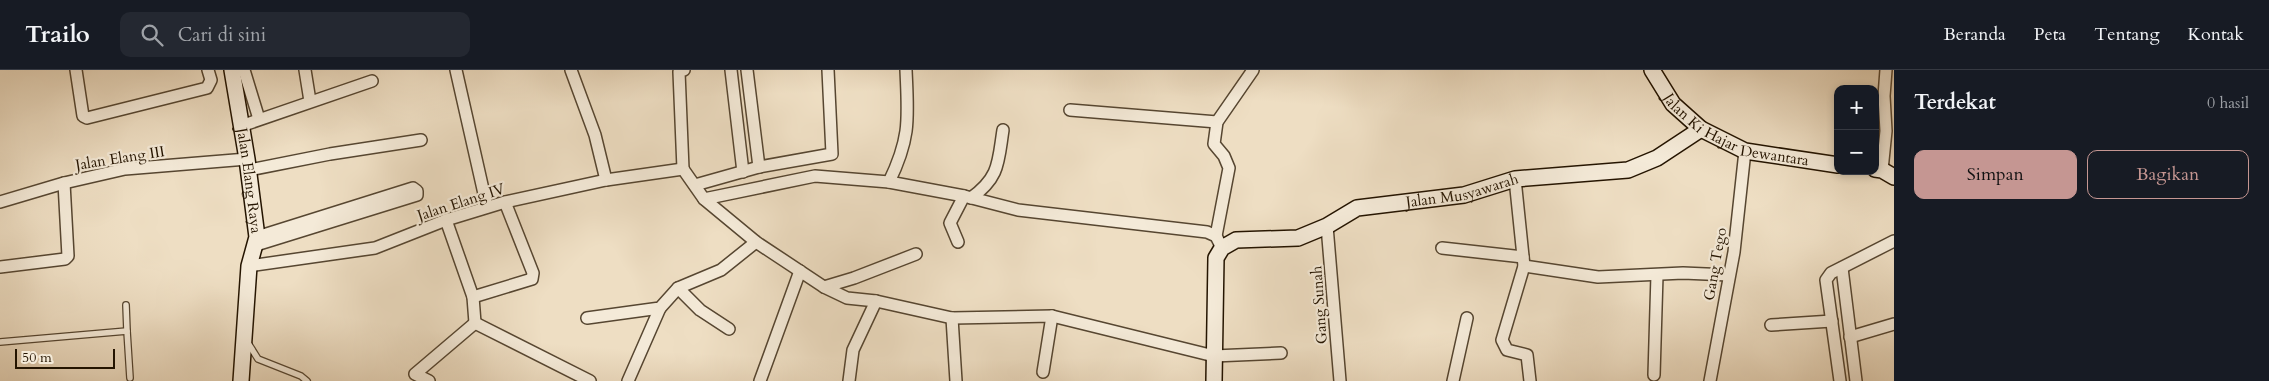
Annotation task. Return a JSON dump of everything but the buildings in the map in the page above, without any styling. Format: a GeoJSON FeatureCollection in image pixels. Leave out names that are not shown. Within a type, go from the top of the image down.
{"type":"FeatureCollection","features":[{"type":"Feature","properties":{"kind":"street"},"geometry":{"type":"LineString","coordinates":[[76,70],[83,116],[87,118],[207,88],[211,80],[208,70]]}},
{"type":"Feature","properties":{"kind":"street","name":"Jalan Elang Raya"},"geometry":{"type":"LineString","coordinates":[[232,70],[248,165],[256,241],[249,266],[241,381]]}},
{"type":"Feature","properties":{"kind":"street"},"geometry":{"type":"LineString","coordinates":[[244,70],[259,120]]}},
{"type":"Feature","properties":{"kind":"street"},"geometry":{"type":"LineString","coordinates":[[305,70],[310,101]]}},
{"type":"Feature","properties":{"kind":"street"},"geometry":{"type":"LineString","coordinates":[[456,70],[486,207]]}},
{"type":"Feature","properties":{"kind":"street"},"geometry":{"type":"LineString","coordinates":[[571,70],[595,135],[606,180]]}},
{"type":"Feature","properties":{"kind":"street"},"geometry":{"type":"LineString","coordinates":[[684,70],[680,72],[679,91],[683,169],[704,199],[756,242],[824,287],[847,298],[876,301],[952,318],[1052,316],[1214,356],[1281,353]]}},
{"type":"Feature","properties":{"kind":"street"},"geometry":{"type":"LineString","coordinates":[[731,70],[743,172]]}},
{"type":"Feature","properties":{"kind":"street"},"geometry":{"type":"LineString","coordinates":[[746,70],[759,167]]}},
{"type":"Feature","properties":{"kind":"street"},"geometry":{"type":"LineString","coordinates":[[695,185],[759,167],[832,154],[828,70]]}},
{"type":"Feature","properties":{"kind":"street"},"geometry":{"type":"LineString","coordinates":[[889,182],[902,156],[908,126],[906,70]]}},
{"type":"Feature","properties":{"kind":"street"},"geometry":{"type":"LineString","coordinates":[[1214,381],[1216,258],[1229,168],[1224,156],[1214,144],[1217,122],[1253,70]]}},
{"type":"Feature","properties":{"kind":"street","name":"Jalan Ki Hajar Dewantara"},"geometry":{"type":"LineString","coordinates":[[1652,70],[1673,104],[1702,129],[1745,152],[1834,165]]}},
{"type":"Feature","properties":{"kind":"street"},"geometry":{"type":"LineString","coordinates":[[1884,172],[1886,70]]}},
{"type":"Feature","properties":{"kind":"street"},"geometry":{"type":"LineString","coordinates":[[241,126],[372,81]]}},
{"type":"Feature","properties":{"kind":"street"},"geometry":{"type":"LineString","coordinates":[[1070,110],[1217,122]]}},
{"type":"Feature","properties":{"kind":"street","name":"Jalan Musyawarah"},"geometry":{"type":"LineString","coordinates":[[1219,242],[1298,238],[1327,226],[1357,208],[1464,195],[1515,179],[1628,170],[1657,158],[1702,129]]}},
{"type":"Feature","properties":{"kind":"street"},"geometry":{"type":"LineString","coordinates":[[958,242],[950,223],[967,197],[981,190],[997,171],[1003,130]]}},
{"type":"Feature","properties":{"kind":"street","name":"Jalan Elang III"},"geometry":{"type":"LineString","coordinates":[[0,202],[64,183],[125,169],[248,165],[421,140]]}},
{"type":"Feature","properties":{"kind":"street","name":"Gang Tego"},"geometry":{"type":"LineString","coordinates":[[1710,381],[1734,252],[1745,152]]}},
{"type":"Feature","properties":{"kind":"street","name":"Jalan Elang IV"},"geometry":{"type":"LineString","coordinates":[[249,266],[375,248],[446,220],[504,202],[606,180],[683,169]]}},
{"type":"Feature","properties":{"kind":"street"},"geometry":{"type":"LineString","coordinates":[[704,199],[809,176],[889,182],[967,197],[1018,210],[1207,232],[1219,242]]}},
{"type":"Feature","properties":{"kind":"street"},"geometry":{"type":"LineString","coordinates":[[1515,179],[1523,262],[1502,340],[1507,350],[1527,355],[1530,381]]}},
{"type":"Feature","properties":{"kind":"street"},"geometry":{"type":"LineString","coordinates":[[0,267],[65,259],[68,256],[64,183]]}},
{"type":"Feature","properties":{"kind":"street"},"geometry":{"type":"LineString","coordinates":[[413,188],[417,191],[417,195],[256,241],[413,188]]}},
{"type":"Feature","properties":{"kind":"street"},"geometry":{"type":"LineString","coordinates":[[473,297],[532,279],[533,273],[504,202]]}},
{"type":"Feature","properties":{"kind":"street"},"geometry":{"type":"LineString","coordinates":[[446,220],[473,297],[475,323]]}},
{"type":"Feature","properties":{"kind":"street","name":"Gang Sunah"},"geometry":{"type":"LineString","coordinates":[[1327,226],[1340,381]]}},
{"type":"Feature","properties":{"kind":"street"},"geometry":{"type":"LineString","coordinates":[[1840,381],[1826,280],[1831,273],[1894,241]]}},
{"type":"Feature","properties":{"kind":"street"},"geometry":{"type":"LineString","coordinates":[[628,381],[660,308],[678,288],[721,270],[756,242]]}},
{"type":"Feature","properties":{"kind":"street"},"geometry":{"type":"LineString","coordinates":[[1442,248],[1598,277],[1729,275]]}},
{"type":"Feature","properties":{"kind":"street"},"geometry":{"type":"LineString","coordinates":[[824,287],[854,278],[916,254]]}},
{"type":"Feature","properties":{"kind":"street"},"geometry":{"type":"LineString","coordinates":[[1842,268],[1856,381]]}},
{"type":"Feature","properties":{"kind":"street"},"geometry":{"type":"LineString","coordinates":[[760,381],[800,271]]}},
{"type":"Feature","properties":{"kind":"street"},"geometry":{"type":"LineString","coordinates":[[1654,375],[1656,275]]}},
{"type":"Feature","properties":{"kind":"street"},"geometry":{"type":"LineString","coordinates":[[678,288],[700,310],[729,329]]}},
{"type":"Feature","properties":{"kind":"street"},"geometry":{"type":"LineString","coordinates":[[849,381],[853,350],[876,301]]}},
{"type":"Feature","properties":{"kind":"street"},"geometry":{"type":"LineString","coordinates":[[587,318],[660,308]]}},
{"type":"Feature","properties":{"kind":"street"},"geometry":{"type":"LineString","coordinates":[[1043,372],[1052,316]]}},
{"type":"Feature","properties":{"kind":"street"},"geometry":{"type":"LineString","coordinates":[[952,318],[956,381]]}},
{"type":"Feature","properties":{"kind":"street"},"geometry":{"type":"LineString","coordinates":[[1453,381],[1466,318]]}},
{"type":"Feature","properties":{"kind":"street"},"geometry":{"type":"LineString","coordinates":[[1771,325],[1832,320]]}},
{"type":"Feature","properties":{"kind":"street"},"geometry":{"type":"LineString","coordinates":[[429,381],[415,374],[475,323]]}},
{"type":"Feature","properties":{"kind":"street"},"geometry":{"type":"LineString","coordinates":[[475,323],[590,381]]}},
{"type":"Feature","properties":{"kind":"street"},"geometry":{"type":"LineString","coordinates":[[1850,337],[1894,324]]}},
{"type":"Feature","properties":{"kind":"lane"},"geometry":{"type":"LineString","coordinates":[[126,305],[130,378]]}},
{"type":"Feature","properties":{"kind":"lane"},"geometry":{"type":"LineString","coordinates":[[0,342],[127,331]]}},
{"type":"Feature","properties":{"kind":"lane"},"geometry":{"type":"LineString","coordinates":[[244,335],[258,359],[301,376],[307,381]]}}]}
